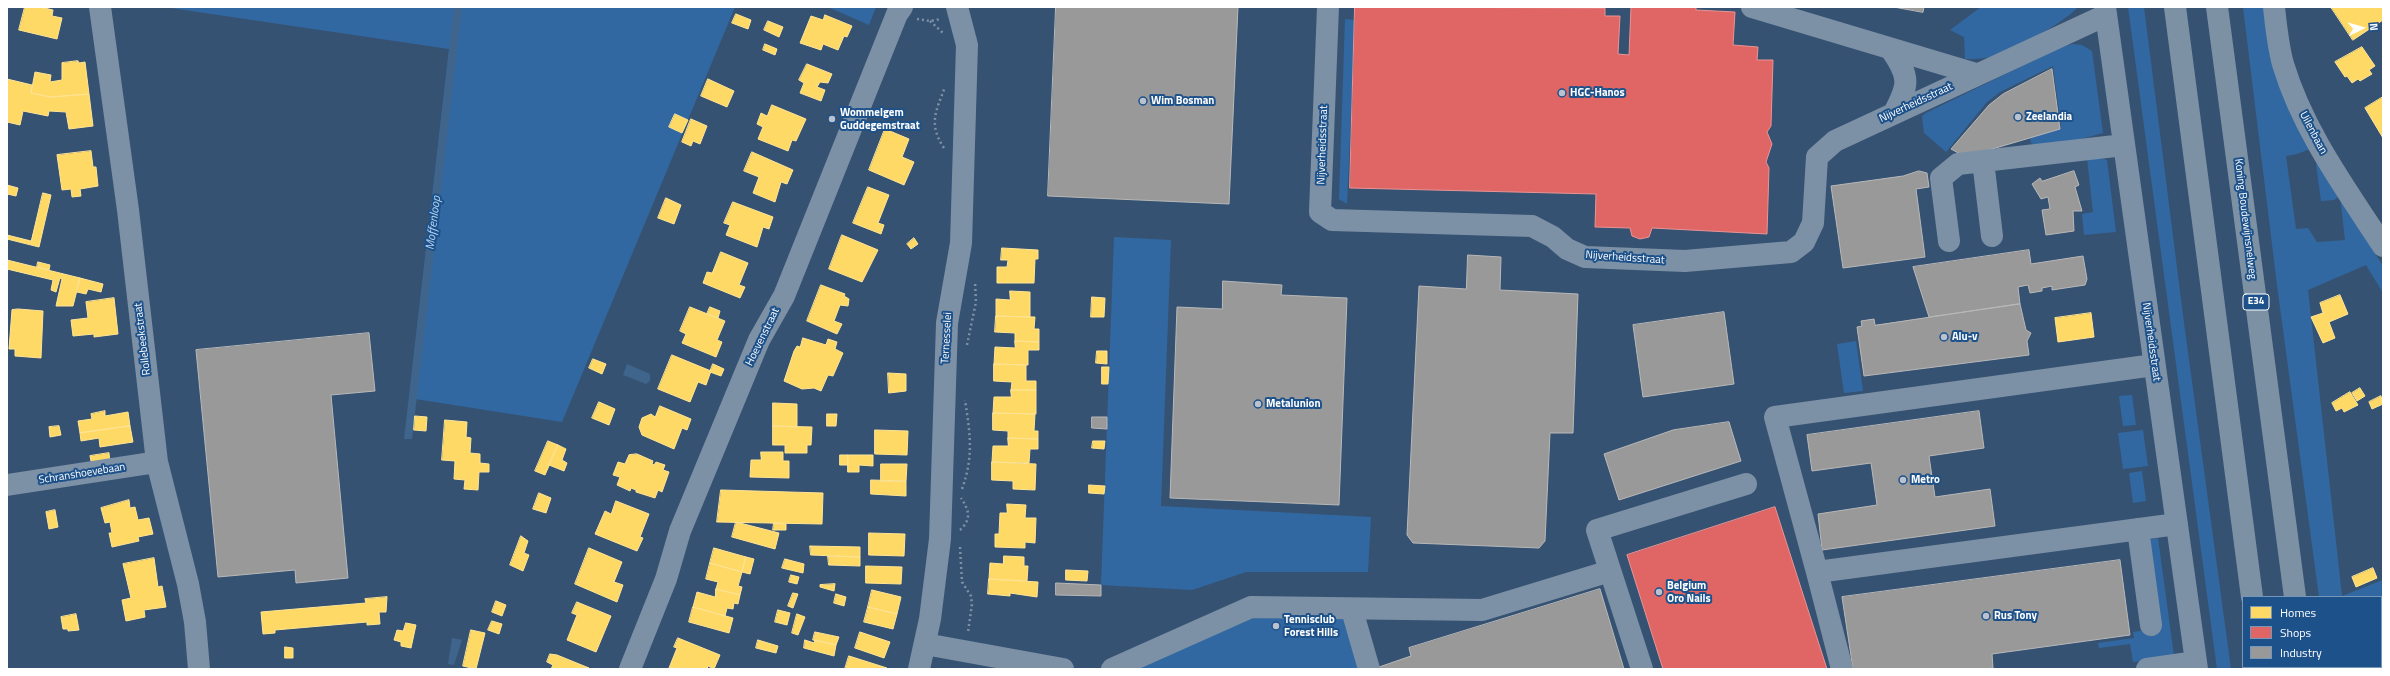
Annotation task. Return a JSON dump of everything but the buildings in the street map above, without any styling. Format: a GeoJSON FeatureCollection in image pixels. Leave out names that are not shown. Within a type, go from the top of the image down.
{"type":"FeatureCollection","features":[{"type":"Feature","properties":{"kind":"highway"},"geometry":{"type":"LineString","coordinates":[[2175,7],[2252,596]]}},
{"type":"Feature","properties":{"kind":"highway","name":"Koning Boudewijnsnelweg"},"geometry":{"type":"LineString","coordinates":[[2217,7],[2295,596]]}},
{"type":"Feature","properties":{"kind":"street","name":"Rollebeekstraat"},"geometry":{"type":"LineString","coordinates":[[100,7],[128,210],[157,462],[188,584],[195,622],[199,669]]}},
{"type":"Feature","properties":{"kind":"street","name":"Nijverheidsstraat"},"geometry":{"type":"LineString","coordinates":[[1328,7],[1320,212],[1332,220],[1532,226],[1553,237],[1567,249],[1585,257],[1685,261],[1792,252],[1804,242],[1813,223],[1817,157],[1835,141],[2105,11],[2197,665]]}},
{"type":"Feature","properties":{"kind":"street","name":"Nijverheidsstraat"},"geometry":{"type":"LineString","coordinates":[[1752,7],[1892,51],[1976,74]]}},
{"type":"Feature","properties":{"kind":"street","name":"Uilenbaan"},"geometry":{"type":"LineString","coordinates":[[2274,7],[2283,64],[2293,92],[2321,149],[2383,246]]}},
{"type":"Feature","properties":{"kind":"street","name":"Hoevenstraat"},"geometry":{"type":"LineString","coordinates":[[630,669],[666,579],[680,531],[759,340],[784,296],[899,10]]}},
{"type":"Feature","properties":{"kind":"street","name":"Ternesselei"},"geometry":{"type":"LineString","coordinates":[[919,669],[925,644],[940,539],[947,323],[961,243],[967,45],[950,13]]}},
{"type":"Feature","properties":{"kind":"street"},"geometry":{"type":"LineString","coordinates":[[1892,51],[1901,64],[1907,81],[1904,93],[1894,113]]}},
{"type":"Feature","properties":{"kind":"street"},"geometry":{"type":"LineString","coordinates":[[1949,241],[1941,178],[1958,164],[2124,144]]}},
{"type":"Feature","properties":{"kind":"street"},"geometry":{"type":"LineString","coordinates":[[1983,161],[1992,236]]}},
{"type":"Feature","properties":{"kind":"street"},"geometry":{"type":"LineString","coordinates":[[1842,669],[1818,572],[1775,417],[2154,365]]}},
{"type":"Feature","properties":{"kind":"street","name":"Schranshoevebaan"},"geometry":{"type":"LineString","coordinates":[[7,485],[157,462]]}},
{"type":"Feature","properties":{"kind":"street"},"geometry":{"type":"LineString","coordinates":[[1642,669],[1597,530],[1746,484]]}},
{"type":"Feature","properties":{"kind":"street"},"geometry":{"type":"LineString","coordinates":[[1818,572],[2177,524]]}},
{"type":"Feature","properties":{"kind":"street"},"geometry":{"type":"LineString","coordinates":[[2138,529],[2151,625]]}},
{"type":"Feature","properties":{"kind":"street"},"geometry":{"type":"LineString","coordinates":[[1112,669],[1251,607],[1352,610],[1482,610],[1610,571]]}},
{"type":"Feature","properties":{"kind":"street"},"geometry":{"type":"LineString","coordinates":[[1352,610],[1369,669]]}},
{"type":"Feature","properties":{"kind":"street"},"geometry":{"type":"LineString","coordinates":[[925,644],[1063,669]]}},
{"type":"Feature","properties":{"kind":"street"},"geometry":{"type":"LineString","coordinates":[[2147,669],[2197,665]]}},
{"type":"Feature","properties":{"kind":"path"},"geometry":{"type":"LineString","coordinates":[[899,10],[930,21],[944,33]]}},
{"type":"Feature","properties":{"kind":"path"},"geometry":{"type":"LineString","coordinates":[[930,21],[950,13]]}},
{"type":"Feature","properties":{"kind":"path"},"geometry":{"type":"LineString","coordinates":[[957,534],[969,518],[968,510],[960,496]]}},
{"type":"Feature","properties":{"kind":"shaded area"},"geometry":{"type":"Polygon","coordinates":[[[164,7],[735,7],[562,422],[409,398],[449,49],[164,7]]]}},
{"type":"Feature","properties":{"kind":"shaded area"},"geometry":{"type":"Polygon","coordinates":[[[828,7],[876,7],[869,25],[828,7]]]}},
{"type":"Feature","properties":{"kind":"shaded area"},"geometry":{"type":"Polygon","coordinates":[[[1981,7],[2078,7],[2061,21],[2037,36],[2011,49],[1981,59],[1965,59],[1964,37],[1950,30],[1981,7]]]}},
{"type":"Feature","properties":{"kind":"shaded area"},"geometry":{"type":"Polygon","coordinates":[[[2128,7],[2144,7],[2184,323],[2231,669],[2217,669],[2128,7]]]}},
{"type":"Feature","properties":{"kind":"shaded area"},"geometry":{"type":"Polygon","coordinates":[[[2243,7],[2264,7],[2310,149],[2286,156],[2296,229],[2308,228],[2317,242],[2345,240],[2340,198],[2383,266],[2383,293],[2366,265],[2308,290],[2342,596],[2319,596],[2277,285],[2243,7]]]}},
{"type":"Feature","properties":{"kind":"shaded area"},"geometry":{"type":"Polygon","coordinates":[[[1345,19],[1355,20],[1347,204],[1339,199],[1345,19]]]}},
{"type":"Feature","properties":{"kind":"shaded area"},"geometry":{"type":"Polygon","coordinates":[[[2073,44],[2082,45],[2092,51],[2103,133],[2077,140],[2034,145],[2031,143],[2030,138],[2059,129],[2061,126],[2053,66],[2000,92],[1987,102],[1946,152],[1924,133],[1922,116],[1926,113],[2059,48],[2073,44]]]}},
{"type":"Feature","properties":{"kind":"shaded area"},"geometry":{"type":"Polygon","coordinates":[[[2093,156],[2107,160],[2116,232],[2084,235],[2082,214],[2093,212],[2087,158],[2093,156]]]}},
{"type":"Feature","properties":{"kind":"shaded area"},"geometry":{"type":"Polygon","coordinates":[[[2318,163],[2339,197],[2334,200],[2321,201],[2316,164],[2318,163]]]}},
{"type":"Feature","properties":{"kind":"shaded area"},"geometry":{"type":"Polygon","coordinates":[[[1114,237],[1171,240],[1161,506],[1371,517],[1368,572],[1246,572],[1192,590],[1101,585],[1114,237]]]}},
{"type":"Feature","properties":{"kind":"shaded area"},"geometry":{"type":"Polygon","coordinates":[[[1856,341],[1863,391],[1844,393],[1837,344],[1856,341]]]}},
{"type":"Feature","properties":{"kind":"shaded area"},"geometry":{"type":"Polygon","coordinates":[[[2132,395],[2136,425],[2123,426],[2119,396],[2132,395]]]}},
{"type":"Feature","properties":{"kind":"shaded area"},"geometry":{"type":"Polygon","coordinates":[[[2143,430],[2148,466],[2123,469],[2118,433],[2143,430]]]}},
{"type":"Feature","properties":{"kind":"shaded area"},"geometry":{"type":"Polygon","coordinates":[[[2142,471],[2146,501],[2133,503],[2129,473],[2142,471]]]}},
{"type":"Feature","properties":{"kind":"shaded area"},"geometry":{"type":"Polygon","coordinates":[[[2158,538],[2174,656],[2133,662],[2130,644],[2099,648],[2098,643],[2134,638],[2133,632],[2160,628],[2147,540],[2158,538]]]}},
{"type":"Feature","properties":{"kind":"shaded area"},"geometry":{"type":"Polygon","coordinates":[[[2383,580],[2383,669],[2329,669],[2382,668],[2382,596],[2342,596],[2383,580]]]}},
{"type":"Feature","properties":{"kind":"shaded area","name":"Tennisclub Forest Hills"},"geometry":{"type":"Polygon","coordinates":[[[1254,599],[1352,602],[1372,669],[1135,669],[1254,599]]]}},
{"type":"Feature","properties":{"kind":"water","name":"Moffenloop"},"geometry":{"type":"Polygon","coordinates":[[[454,7],[462,7],[412,439],[404,439],[454,7]]]}},
{"type":"Feature","properties":{"kind":"water"},"geometry":{"type":"Polygon","coordinates":[[[627,364],[650,374],[650,381],[646,384],[623,375],[627,364]]]}},
{"type":"Feature","properties":{"kind":"water"},"geometry":{"type":"Polygon","coordinates":[[[452,638],[462,640],[454,665],[448,664],[452,638]]]}},
{"type":"Feature","properties":{"kind":"place","name":"HGC-Hanos"},"geometry":{"type":"Point","coordinates":[1562,93]}},
{"type":"Feature","properties":{"kind":"place","name":"Wim Bosman"},"geometry":{"type":"Point","coordinates":[1143,101]}},
{"type":"Feature","properties":{"kind":"place","name":"Zeelandia"},"geometry":{"type":"Point","coordinates":[2018,117]}},
{"type":"Feature","properties":{"kind":"place","name":"Wommelgem Guddegemstraat"},"geometry":{"type":"Point","coordinates":[832,119]}},
{"type":"Feature","properties":{"kind":"place","name":"Alu-v"},"geometry":{"type":"Point","coordinates":[1944,337]}},
{"type":"Feature","properties":{"kind":"place","name":"Metalunion"},"geometry":{"type":"Point","coordinates":[1258,404]}},
{"type":"Feature","properties":{"kind":"place","name":"Metro"},"geometry":{"type":"Point","coordinates":[1903,480]}},
{"type":"Feature","properties":{"kind":"place","name":"Belgium Oro Nails"},"geometry":{"type":"Point","coordinates":[1659,592]}},
{"type":"Feature","properties":{"kind":"place","name":"Rus Tony"},"geometry":{"type":"Point","coordinates":[1986,616]}},
{"type":"Feature","properties":{"kind":"place","name":"Tennisclub Forest Hills"},"geometry":{"type":"Point","coordinates":[1276,626]}}]}
